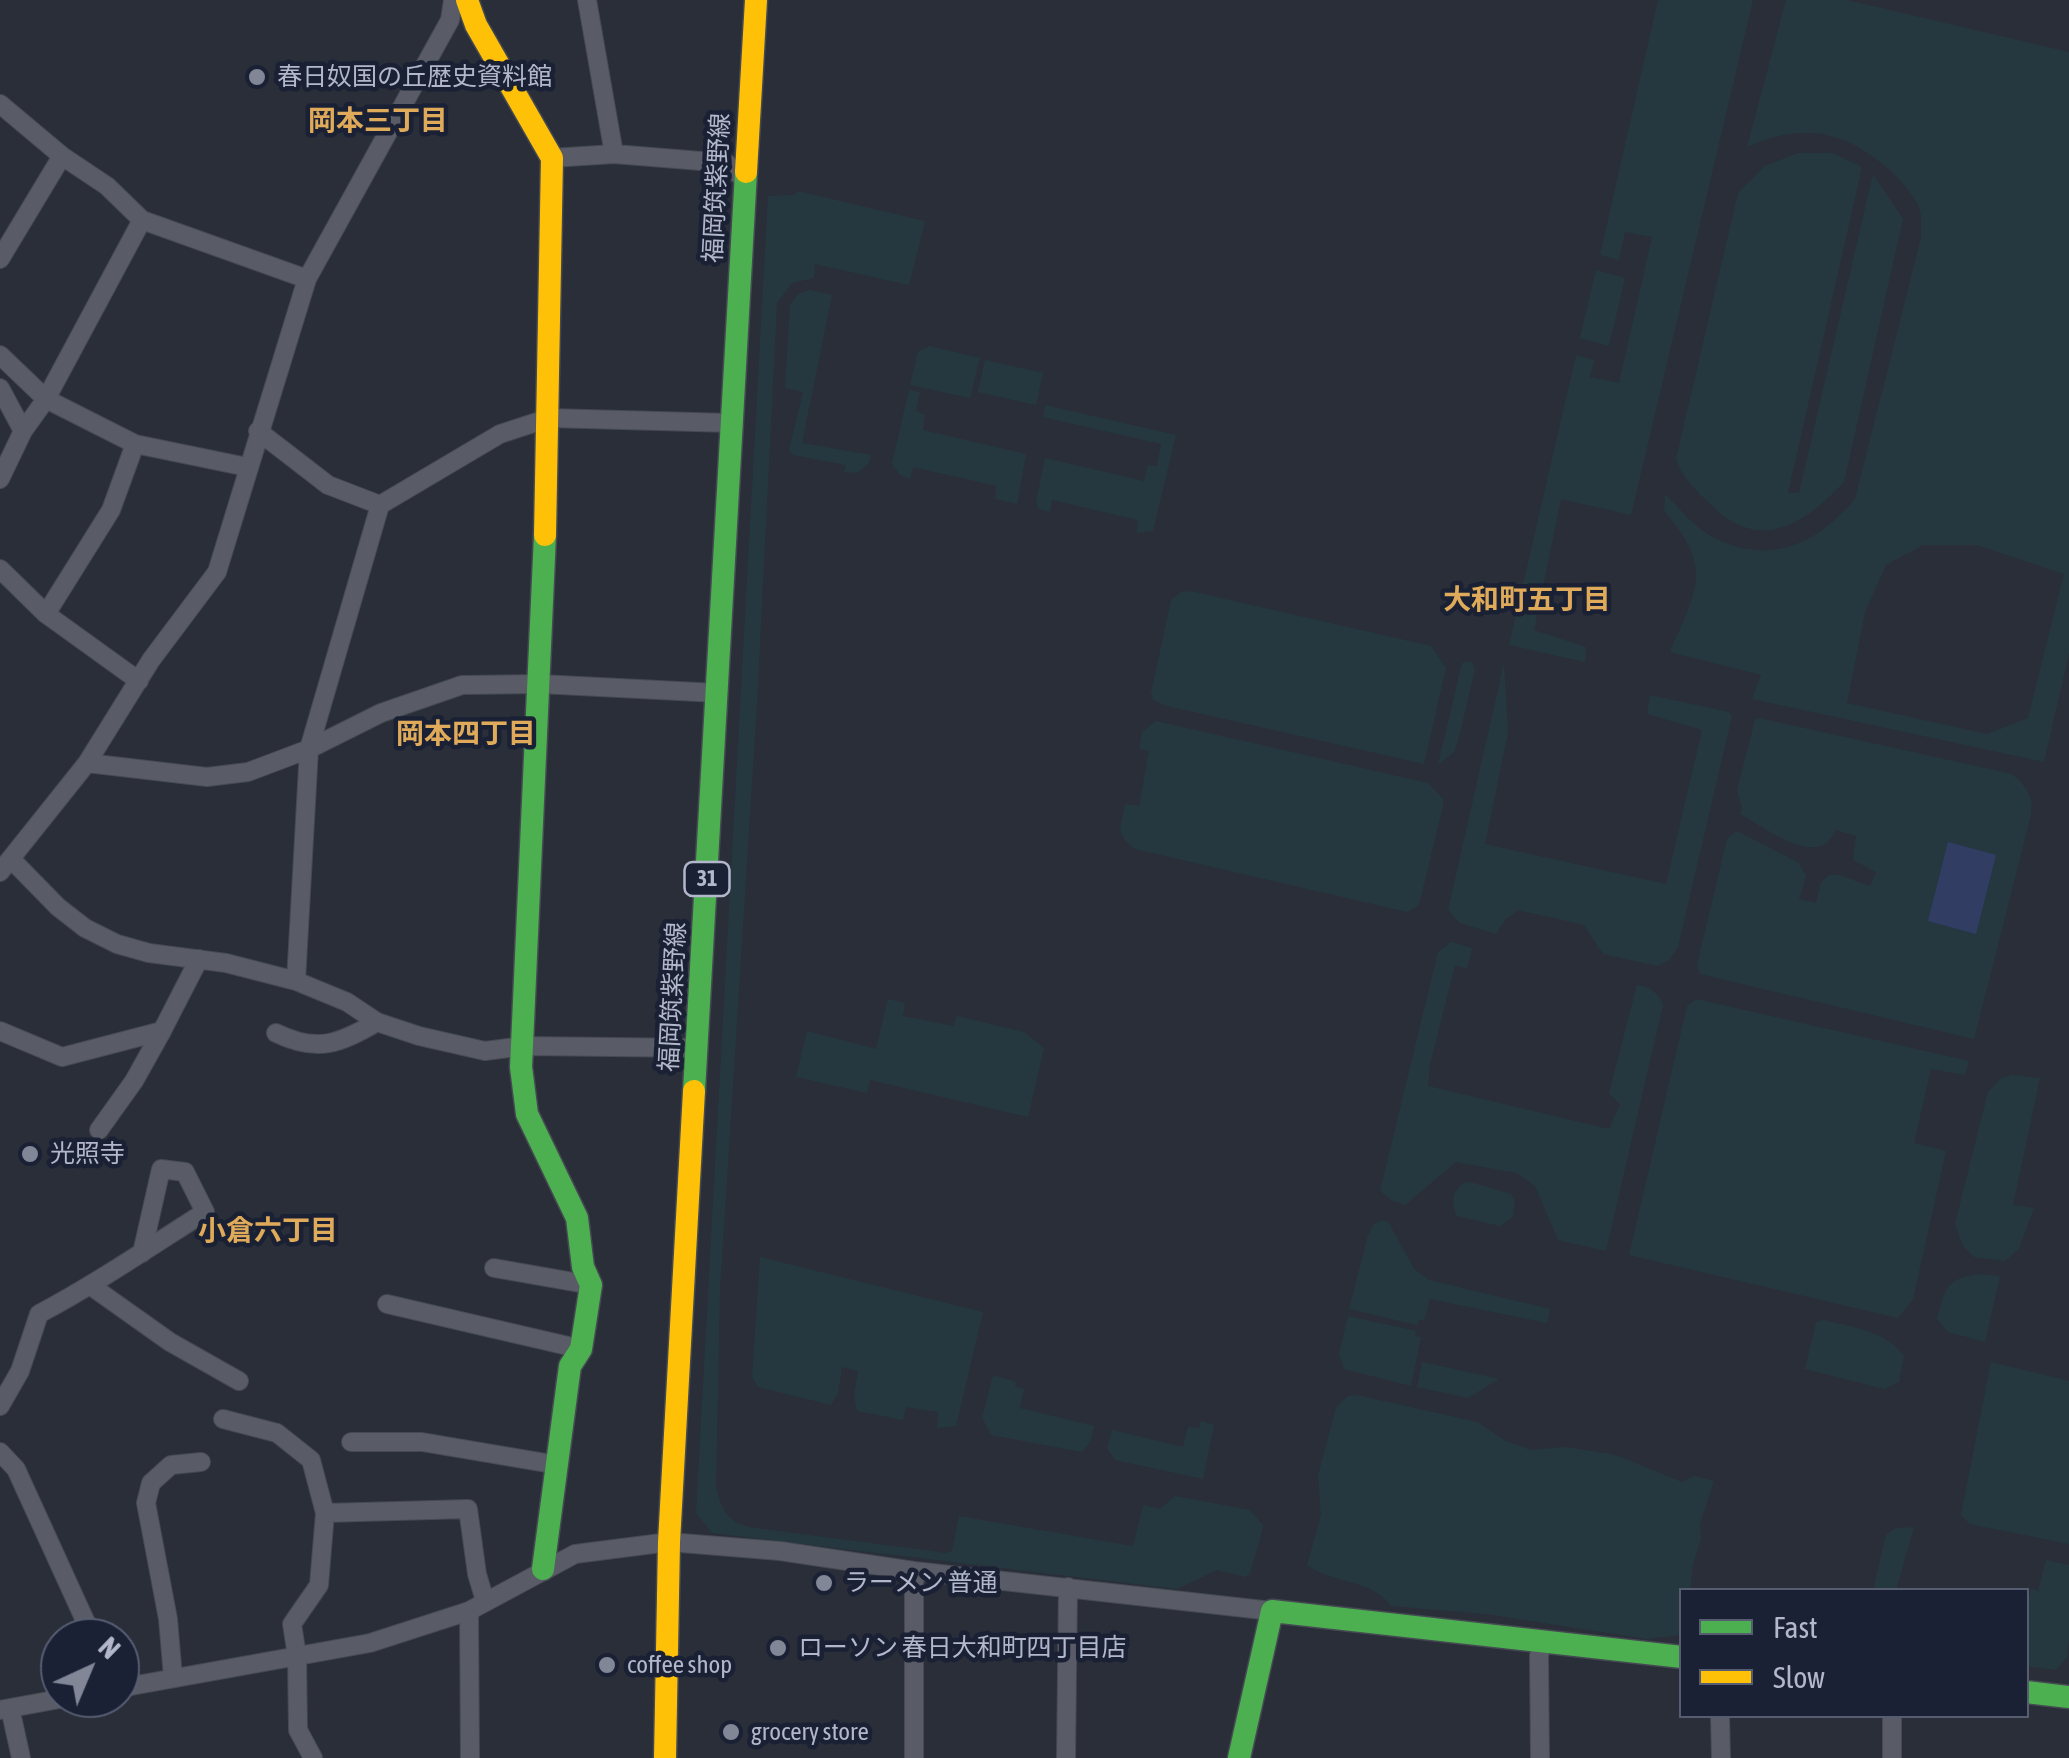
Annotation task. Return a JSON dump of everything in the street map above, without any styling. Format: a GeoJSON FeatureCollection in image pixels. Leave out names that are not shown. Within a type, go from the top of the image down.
{"type":"FeatureCollection","features":[{"type":"Feature","properties":{"kind":"street"},"geometry":{"type":"LineString","coordinates":[[453,0],[450,20],[307,279],[218,572],[139,681],[87,763],[6,866],[84,928],[116,944],[149,953],[226,963],[296,981],[347,1002],[376,1022],[486,1051],[524,1046],[698,1048]]}},
{"type":"Feature","properties":{"kind":"street"},"geometry":{"type":"LineString","coordinates":[[467,0],[476,25],[552,158],[540,684],[521,1067],[528,1114],[577,1218],[583,1268],[591,1285],[581,1349],[570,1366],[543,1569]]}},
{"type":"Feature","properties":{"kind":"street"},"geometry":{"type":"LineString","coordinates":[[587,0],[614,154]]}},
{"type":"Feature","properties":{"kind":"street","name":"福岡筑紫野線"},"geometry":{"type":"LineString","coordinates":[[666,1758],[669,1542],[756,0]]}},
{"type":"Feature","properties":{"kind":"street"},"geometry":{"type":"LineString","coordinates":[[0,104],[62,156],[106,186],[142,220],[307,279]]}},
{"type":"Feature","properties":{"kind":"street"},"geometry":{"type":"LineString","coordinates":[[552,158],[614,154],[726,163],[745,180]]}},
{"type":"Feature","properties":{"kind":"street"},"geometry":{"type":"LineString","coordinates":[[0,258],[62,156]]}},
{"type":"Feature","properties":{"kind":"street"},"geometry":{"type":"LineString","coordinates":[[0,478],[142,220]]}},
{"type":"Feature","properties":{"kind":"street"},"geometry":{"type":"LineString","coordinates":[[0,355],[46,400],[134,444],[248,467]]}},
{"type":"Feature","properties":{"kind":"street"},"geometry":{"type":"LineString","coordinates":[[0,388],[23,431]]}},
{"type":"Feature","properties":{"kind":"street"},"geometry":{"type":"LineString","coordinates":[[296,981],[309,748],[380,505],[500,434],[549,418],[731,423]]}},
{"type":"Feature","properties":{"kind":"street"},"geometry":{"type":"LineString","coordinates":[[258,430],[328,485],[380,505]]}},
{"type":"Feature","properties":{"kind":"street"},"geometry":{"type":"LineString","coordinates":[[46,614],[111,510],[134,444]]}},
{"type":"Feature","properties":{"kind":"street"},"geometry":{"type":"LineString","coordinates":[[0,569],[46,614],[139,681]]}},
{"type":"Feature","properties":{"kind":"street"},"geometry":{"type":"LineString","coordinates":[[87,763],[207,777],[248,772],[380,713],[462,685],[540,684],[718,693]]}},
{"type":"Feature","properties":{"kind":"street"},"geometry":{"type":"LineString","coordinates":[[98,1130],[134,1081],[199,959]]}},
{"type":"Feature","properties":{"kind":"street"},"geometry":{"type":"LineString","coordinates":[[276,1034],[303,1046],[344,1040],[376,1022]]}},
{"type":"Feature","properties":{"kind":"street"},"geometry":{"type":"LineString","coordinates":[[0,1031],[62,1057],[162,1030]]}},
{"type":"Feature","properties":{"kind":"street"},"geometry":{"type":"LineString","coordinates":[[0,1406],[20,1371],[40,1314],[91,1286],[142,1253],[204,1212],[185,1172],[160,1169],[142,1253]]}},
{"type":"Feature","properties":{"kind":"street"},"geometry":{"type":"LineString","coordinates":[[494,1268],[591,1285]]}},
{"type":"Feature","properties":{"kind":"street"},"geometry":{"type":"LineString","coordinates":[[91,1286],[170,1342],[239,1381]]}},
{"type":"Feature","properties":{"kind":"street"},"geometry":{"type":"LineString","coordinates":[[386,1304],[581,1349]]}},
{"type":"Feature","properties":{"kind":"street"},"geometry":{"type":"LineString","coordinates":[[223,1419],[277,1433],[311,1460],[325,1513],[319,1585],[292,1624],[297,1656],[298,1730],[313,1758]]}},
{"type":"Feature","properties":{"kind":"street"},"geometry":{"type":"LineString","coordinates":[[352,1442],[422,1442],[558,1465]]}},
{"type":"Feature","properties":{"kind":"street"},"geometry":{"type":"LineString","coordinates":[[0,1452],[16,1468],[84,1618]]}},
{"type":"Feature","properties":{"kind":"street"},"geometry":{"type":"LineString","coordinates":[[172,1676],[168,1619],[146,1503],[151,1484],[171,1466],[201,1462]]}},
{"type":"Feature","properties":{"kind":"street"},"geometry":{"type":"LineString","coordinates":[[325,1513],[468,1510],[477,1574],[470,1758]]}},
{"type":"Feature","properties":{"kind":"street"},"geometry":{"type":"LineString","coordinates":[[140,1683],[370,1643],[477,1606],[574,1554],[669,1542],[780,1551],[914,1571],[1679,1657]]}},
{"type":"Feature","properties":{"kind":"street"},"geometry":{"type":"LineString","coordinates":[[914,1571],[914,1758]]}},
{"type":"Feature","properties":{"kind":"street"},"geometry":{"type":"LineString","coordinates":[[1066,1758],[1068,1586]]}},
{"type":"Feature","properties":{"kind":"street"},"geometry":{"type":"LineString","coordinates":[[1239,1758],[1272,1611]]}},
{"type":"Feature","properties":{"kind":"street"},"geometry":{"type":"LineString","coordinates":[[1540,1758],[1542,1641]]}},
{"type":"Feature","properties":{"kind":"street"},"geometry":{"type":"LineString","coordinates":[[2029,1692],[2069,1697]]}},
{"type":"Feature","properties":{"kind":"street"},"geometry":{"type":"LineString","coordinates":[[21,1758],[5,1709],[40,1703]]}},
{"type":"Feature","properties":{"kind":"street"},"geometry":{"type":"LineString","coordinates":[[1720,1718],[1721,1758]]}},
{"type":"Feature","properties":{"kind":"street"},"geometry":{"type":"LineString","coordinates":[[1892,1718],[1892,1758]]}},
{"type":"Feature","properties":{"kind":"shaded area"},"geometry":{"type":"Polygon","coordinates":[[[1658,0],[1753,0],[1631,515],[1561,499],[1534,630],[1586,647],[1585,662],[1509,645],[1576,355],[1594,360],[1590,377],[1619,383],[1652,237],[1625,232],[1619,260],[1600,255],[1658,0]]]}},
{"type":"Feature","properties":{"kind":"shaded area"},"geometry":{"type":"Polygon","coordinates":[[[1786,0],[1847,0],[2069,52],[2069,654],[2044,762],[1752,699],[1761,675],[1670,652],[1696,579],[1690,548],[1664,511],[1665,494],[1705,532],[1752,550],[1790,546],[1824,529],[1840,515],[1855,499],[1921,238],[1920,210],[1914,197],[1890,170],[1856,146],[1822,134],[1805,133],[1787,134],[1747,147],[1786,0]],[[1923,545],[1886,565],[1865,612],[1847,703],[1987,734],[2028,718],[2064,574],[1977,545],[1923,545]]]}},
{"type":"Feature","properties":{"kind":"shaded area"},"geometry":{"type":"Polygon","coordinates":[[[1798,153],[1833,153],[1862,167],[1788,493],[1799,493],[1873,174],[1903,219],[1844,482],[1796,521],[1762,530],[1727,519],[1690,483],[1676,459],[1738,193],[1765,166],[1798,153]]]}},
{"type":"Feature","properties":{"kind":"shaded area"},"geometry":{"type":"Polygon","coordinates":[[[798,191],[925,221],[909,285],[815,264],[814,278],[792,283],[777,303],[757,704],[720,1289],[718,1495],[730,1517],[748,1527],[946,1553],[952,1551],[959,1516],[1133,1546],[1143,1505],[1160,1509],[1175,1496],[1250,1510],[1263,1525],[1250,1573],[1245,1577],[1217,1570],[1177,1589],[712,1533],[696,1513],[768,196],[794,195],[798,191]]]}},
{"type":"Feature","properties":{"kind":"shaded area"},"geometry":{"type":"Polygon","coordinates":[[[1596,270],[1625,278],[1609,346],[1580,338],[1596,270]]]}},
{"type":"Feature","properties":{"kind":"shaded area"},"geometry":{"type":"Polygon","coordinates":[[[809,290],[832,295],[802,443],[871,455],[869,463],[857,473],[844,472],[846,465],[793,455],[789,450],[803,392],[785,388],[790,306],[798,294],[809,290]]]}},
{"type":"Feature","properties":{"kind":"shaded area"},"geometry":{"type":"Polygon","coordinates":[[[929,346],[980,358],[970,398],[910,385],[918,352],[929,346]]]}},
{"type":"Feature","properties":{"kind":"shaded area"},"geometry":{"type":"Polygon","coordinates":[[[985,360],[1043,373],[1036,405],[978,392],[985,360]]]}},
{"type":"Feature","properties":{"kind":"shaded area"},"geometry":{"type":"Polygon","coordinates":[[[909,390],[920,392],[916,411],[925,415],[923,430],[1026,454],[1017,504],[995,499],[996,486],[913,467],[910,479],[899,474],[892,463],[909,390]]]}},
{"type":"Feature","properties":{"kind":"shaded area"},"geometry":{"type":"Polygon","coordinates":[[[1045,405],[1176,435],[1153,531],[1137,533],[1138,520],[1052,500],[1050,512],[1039,509],[1036,502],[1045,458],[1144,481],[1148,465],[1157,466],[1161,444],[1043,417],[1045,405]]]}},
{"type":"Feature","properties":{"kind":"shaded area"},"geometry":{"type":"Polygon","coordinates":[[[1190,591],[1431,646],[1446,668],[1424,764],[1153,700],[1151,693],[1171,600],[1190,591]]]}},
{"type":"Feature","properties":{"kind":"shaded area"},"geometry":{"type":"Polygon","coordinates":[[[1471,661],[1475,670],[1458,741],[1454,752],[1438,765],[1462,663],[1471,661]]]}},
{"type":"Feature","properties":{"kind":"shaded area"},"geometry":{"type":"Polygon","coordinates":[[[1504,663],[1508,733],[1485,844],[1666,884],[1702,730],[1647,714],[1650,695],[1729,712],[1732,716],[1678,947],[1669,960],[1658,966],[1603,954],[1584,925],[1518,910],[1496,934],[1460,923],[1448,910],[1504,663]]]}},
{"type":"Feature","properties":{"kind":"shaded area"},"geometry":{"type":"Polygon","coordinates":[[[1755,720],[2012,774],[2025,788],[2031,815],[1974,1039],[1700,974],[1697,965],[1727,839],[1737,831],[1799,863],[1806,876],[1799,899],[1816,903],[1821,882],[1829,875],[1870,886],[1876,872],[1853,860],[1856,836],[1836,830],[1828,842],[1805,847],[1740,814],[1737,790],[1755,720]]]}},
{"type":"Feature","properties":{"kind":"shaded area"},"geometry":{"type":"Polygon","coordinates":[[[1156,721],[1428,783],[1443,799],[1443,806],[1419,905],[1407,912],[1135,849],[1120,830],[1125,804],[1139,806],[1149,751],[1139,749],[1142,732],[1156,721]]]}},
{"type":"Feature","properties":{"kind":"shaded area"},"geometry":{"type":"Polygon","coordinates":[[[1451,942],[1472,948],[1467,969],[1455,965],[1428,1086],[1609,1129],[1620,1104],[1609,1093],[1637,985],[1653,991],[1663,1005],[1606,1251],[1558,1240],[1535,1186],[1517,1173],[1456,1162],[1405,1205],[1380,1191],[1438,952],[1451,942]]]}},
{"type":"Feature","properties":{"kind":"shaded area"},"geometry":{"type":"Polygon","coordinates":[[[888,999],[905,1003],[903,1016],[953,1026],[957,1016],[1024,1032],[1044,1048],[1028,1117],[870,1080],[867,1093],[796,1077],[807,1031],[876,1049],[888,999]]]}},
{"type":"Feature","properties":{"kind":"shaded area"},"geometry":{"type":"Polygon","coordinates":[[[1696,999],[1969,1061],[1965,1075],[1931,1069],[1914,1143],[1946,1151],[1913,1299],[1898,1318],[1629,1255],[1687,1006],[1696,999]]]}},
{"type":"Feature","properties":{"kind":"shaded area"},"geometry":{"type":"Polygon","coordinates":[[[2011,1075],[2040,1078],[2013,1205],[2034,1208],[2019,1249],[2005,1261],[1974,1257],[1963,1246],[1955,1224],[1988,1092],[2000,1079],[2011,1075]]]}},
{"type":"Feature","properties":{"kind":"shaded area"},"geometry":{"type":"Polygon","coordinates":[[[1463,1183],[1511,1194],[1515,1201],[1513,1217],[1500,1226],[1457,1216],[1454,1195],[1463,1183]]]}},
{"type":"Feature","properties":{"kind":"shaded area"},"geometry":{"type":"Polygon","coordinates":[[[1383,1220],[1389,1223],[1414,1269],[1429,1280],[1550,1309],[1547,1323],[1430,1299],[1424,1320],[1417,1325],[1349,1309],[1368,1235],[1374,1224],[1383,1220]]]}},
{"type":"Feature","properties":{"kind":"shaded area"},"geometry":{"type":"Polygon","coordinates":[[[760,1257],[983,1312],[956,1426],[937,1428],[938,1412],[906,1407],[903,1420],[857,1411],[854,1396],[858,1371],[842,1367],[838,1393],[831,1405],[758,1387],[752,1377],[760,1257]]]}},
{"type":"Feature","properties":{"kind":"shaded area"},"geometry":{"type":"Polygon","coordinates":[[[1978,1274],[2000,1276],[1985,1342],[1948,1332],[1937,1319],[1948,1288],[1959,1279],[1978,1274]]]}},
{"type":"Feature","properties":{"kind":"shaded area"},"geometry":{"type":"Polygon","coordinates":[[[1348,1316],[1416,1331],[1415,1336],[1421,1337],[1411,1386],[1344,1369],[1339,1354],[1348,1316]]]}},
{"type":"Feature","properties":{"kind":"shaded area"},"geometry":{"type":"Polygon","coordinates":[[[1824,1320],[1868,1331],[1896,1347],[1904,1356],[1899,1382],[1884,1389],[1805,1369],[1816,1322],[1824,1320]]]}},
{"type":"Feature","properties":{"kind":"shaded area"},"geometry":{"type":"Polygon","coordinates":[[[1422,1362],[1504,1380],[1499,1379],[1468,1398],[1417,1387],[1422,1362]]]}},
{"type":"Feature","properties":{"kind":"shaded area"},"geometry":{"type":"Polygon","coordinates":[[[1991,1362],[2069,1381],[2069,1544],[1970,1524],[1961,1515],[1991,1362]]]}},
{"type":"Feature","properties":{"kind":"shaded area"},"geometry":{"type":"Polygon","coordinates":[[[993,1375],[1016,1382],[1015,1386],[1024,1389],[1020,1408],[1094,1426],[1090,1442],[1082,1452],[991,1435],[982,1418],[993,1375]]]}},
{"type":"Feature","properties":{"kind":"shaded area"},"geometry":{"type":"Polygon","coordinates":[[[1348,1396],[1477,1422],[1506,1441],[1531,1450],[1567,1447],[1616,1455],[1682,1482],[1694,1476],[1714,1481],[1700,1524],[1701,1539],[1690,1588],[1679,1588],[1679,1635],[1647,1639],[1486,1614],[1391,1606],[1374,1591],[1307,1565],[1321,1515],[1318,1475],[1336,1408],[1348,1396]]]}},
{"type":"Feature","properties":{"kind":"shaded area"},"geometry":{"type":"Polygon","coordinates":[[[1201,1421],[1214,1425],[1203,1479],[1115,1460],[1107,1448],[1112,1430],[1183,1447],[1188,1427],[1199,1428],[1201,1421]]]}},
{"type":"Feature","properties":{"kind":"shaded area"},"geometry":{"type":"Polygon","coordinates":[[[1914,1527],[1897,1588],[1873,1588],[1886,1535],[1896,1528],[1914,1527]]]}},
{"type":"Feature","properties":{"kind":"shaded area"},"geometry":{"type":"Polygon","coordinates":[[[2046,1560],[2069,1565],[2067,1657],[2056,1670],[2029,1666],[2029,1598],[2031,1588],[2038,1591],[2046,1560]]]}},
{"type":"Feature","properties":{"kind":"water"},"geometry":{"type":"Polygon","coordinates":[[[1948,842],[1996,855],[1976,934],[1928,921],[1948,842]]]}},
{"type":"Feature","properties":{"kind":"traffic: fast"},"geometry":{"type":"LineString","coordinates":[[694,1091],[746,172]]}},
{"type":"Feature","properties":{"kind":"traffic: fast"},"geometry":{"type":"LineString","coordinates":[[543,1569],[570,1366],[581,1349],[591,1285],[583,1267],[577,1218],[527,1114],[521,1067],[545,535]]}},
{"type":"Feature","properties":{"kind":"traffic: fast"},"geometry":{"type":"LineString","coordinates":[[1239,1758],[1272,1611],[1679,1657]]}},
{"type":"Feature","properties":{"kind":"traffic: fast"},"geometry":{"type":"LineString","coordinates":[[2029,1692],[2069,1697]]}},
{"type":"Feature","properties":{"kind":"traffic: slow"},"geometry":{"type":"LineString","coordinates":[[467,0],[476,25],[552,158],[545,535]]}},
{"type":"Feature","properties":{"kind":"traffic: slow"},"geometry":{"type":"LineString","coordinates":[[746,172],[756,0]]}},
{"type":"Feature","properties":{"kind":"traffic: slow"},"geometry":{"type":"LineString","coordinates":[[665,1758],[669,1542],[694,1091]]}},
{"type":"Feature","properties":{"kind":"place","name":"春日奴国の丘歴史資料館"},"geometry":{"type":"Point","coordinates":[257,77]}},
{"type":"Feature","properties":{"kind":"place","name":"光照寺"},"geometry":{"type":"Point","coordinates":[30,1154]}},
{"type":"Feature","properties":{"kind":"place","name":"ラーメン 普通"},"geometry":{"type":"Point","coordinates":[824,1583]}},
{"type":"Feature","properties":{"kind":"place","name":"ローソン 春日大和町四丁目店"},"geometry":{"type":"Point","coordinates":[778,1648]}},
{"type":"Feature","properties":{"kind":"place","name":"coffee shop"},"geometry":{"type":"Point","coordinates":[607,1665]}},
{"type":"Feature","properties":{"kind":"place","name":"grocery store"},"geometry":{"type":"Point","coordinates":[731,1732]}},
{"type":"Feature","properties":{"kind":"district","name":"岡本三丁目"},"geometry":{"type":"Point","coordinates":[378,121]}},
{"type":"Feature","properties":{"kind":"district","name":"大和町五丁目"},"geometry":{"type":"Point","coordinates":[1527,600]}},
{"type":"Feature","properties":{"kind":"district","name":"岡本四丁目"},"geometry":{"type":"Point","coordinates":[466,734]}},
{"type":"Feature","properties":{"kind":"district","name":"小倉六丁目"},"geometry":{"type":"Point","coordinates":[268,1231]}}]}
